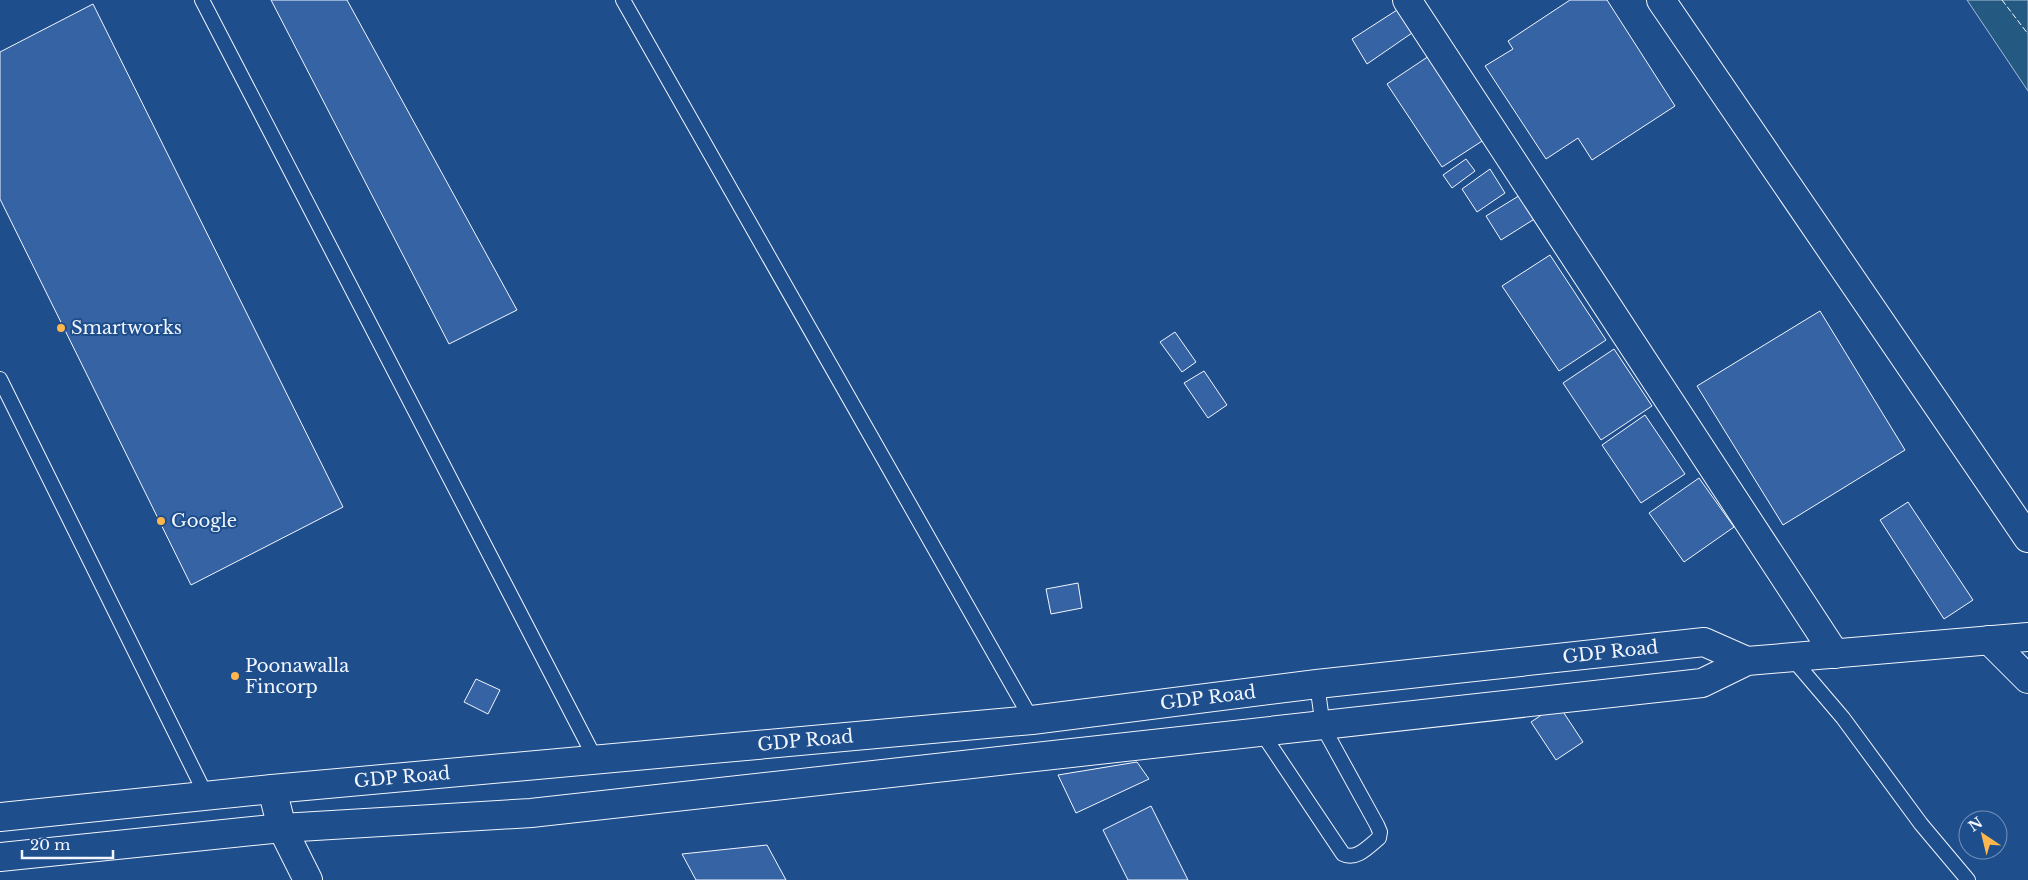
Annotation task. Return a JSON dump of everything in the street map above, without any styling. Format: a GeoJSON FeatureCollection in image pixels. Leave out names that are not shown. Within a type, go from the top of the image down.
{"type":"FeatureCollection","features":[{"type":"Feature","properties":{"kind":"main road"},"geometry":{"type":"LineString","coordinates":[[1407,0],[1835,654]]}},
{"type":"Feature","properties":{"kind":"main road"},"geometry":{"type":"LineString","coordinates":[[1660,0],[2028,538]]}},
{"type":"Feature","properties":{"kind":"main road"},"geometry":{"type":"LineString","coordinates":[[0,857],[282,828],[531,813],[1324,727],[1702,683],[1747,661],[2028,637]]}},
{"type":"Feature","properties":{"kind":"main road"},"geometry":{"type":"LineString","coordinates":[[1989,640],[2028,680]]}},
{"type":"Feature","properties":{"kind":"main road","name":"GDP Road"},"geometry":{"type":"LineString","coordinates":[[0,817],[272,789],[1032,720],[1317,684],[1704,642],[1747,661]]}},
{"type":"Feature","properties":{"kind":"main road"},"geometry":{"type":"LineString","coordinates":[[272,789],[282,828],[308,880]]}},
{"type":"Feature","properties":{"kind":"lane"},"geometry":{"type":"LineString","coordinates":[[202,0],[596,760]]}},
{"type":"Feature","properties":{"kind":"lane"},"geometry":{"type":"LineString","coordinates":[[623,0],[1032,720]]}},
{"type":"Feature","properties":{"kind":"lane"},"geometry":{"type":"LineString","coordinates":[[0,379],[207,797]]}},
{"type":"Feature","properties":{"kind":"lane"},"geometry":{"type":"LineString","coordinates":[[1791,657],[1843,718],[1921,824],[1968,880]]}},
{"type":"Feature","properties":{"kind":"lane"},"geometry":{"type":"LineString","coordinates":[[1262,733],[1343,854],[1348,857],[1355,856],[1379,838],[1380,832],[1324,727],[1317,684]]}},
{"type":"Feature","properties":{"kind":"shaded area"},"geometry":{"type":"Polygon","coordinates":[[[1967,0],[2028,0],[2028,91],[1967,0]]]}},
{"type":"Feature","properties":{"kind":"building"},"geometry":{"type":"Polygon","coordinates":[[[271,0],[347,0],[517,310],[449,344],[271,0]]]}},
{"type":"Feature","properties":{"kind":"building"},"geometry":{"type":"Polygon","coordinates":[[[1570,0],[1607,0],[1675,106],[1592,160],[1578,138],[1546,159],[1485,66],[1513,49],[1508,41],[1570,0]]]}},
{"type":"Feature","properties":{"kind":"building"},"geometry":{"type":"Polygon","coordinates":[[[93,4],[343,507],[191,585],[0,199],[0,52],[93,4]]]}},
{"type":"Feature","properties":{"kind":"building"},"geometry":{"type":"Polygon","coordinates":[[[1397,10],[1412,33],[1367,64],[1352,39],[1397,10]]]}},
{"type":"Feature","properties":{"kind":"building"},"geometry":{"type":"Polygon","coordinates":[[[1438,50],[1493,134],[1442,167],[1387,84],[1438,50]]]}},
{"type":"Feature","properties":{"kind":"building"},"geometry":{"type":"Polygon","coordinates":[[[1466,159],[1475,171],[1452,188],[1443,175],[1466,159]]]}},
{"type":"Feature","properties":{"kind":"building"},"geometry":{"type":"Polygon","coordinates":[[[1490,169],[1505,193],[1477,212],[1462,189],[1490,169]]]}},
{"type":"Feature","properties":{"kind":"building"},"geometry":{"type":"Polygon","coordinates":[[[1530,189],[1544,213],[1501,240],[1486,216],[1530,189]]]}},
{"type":"Feature","properties":{"kind":"building"},"geometry":{"type":"Polygon","coordinates":[[[1550,255],[1606,340],[1559,371],[1502,286],[1550,255]]]}},
{"type":"Feature","properties":{"kind":"building"},"geometry":{"type":"Polygon","coordinates":[[[1820,311],[1905,450],[1783,525],[1697,386],[1820,311]]]}},
{"type":"Feature","properties":{"kind":"building"},"geometry":{"type":"Polygon","coordinates":[[[1175,332],[1196,362],[1182,372],[1160,342],[1175,332]]]}},
{"type":"Feature","properties":{"kind":"building"},"geometry":{"type":"Polygon","coordinates":[[[1614,349],[1652,406],[1601,440],[1563,383],[1614,349]]]}},
{"type":"Feature","properties":{"kind":"building"},"geometry":{"type":"Polygon","coordinates":[[[1204,371],[1227,405],[1208,418],[1184,383],[1204,371]]]}},
{"type":"Feature","properties":{"kind":"building"},"geometry":{"type":"Polygon","coordinates":[[[1645,415],[1685,474],[1641,503],[1602,445],[1645,415]]]}},
{"type":"Feature","properties":{"kind":"building"},"geometry":{"type":"Polygon","coordinates":[[[1699,478],[1734,527],[1684,562],[1649,513],[1699,478]]]}},
{"type":"Feature","properties":{"kind":"building"},"geometry":{"type":"Polygon","coordinates":[[[1908,502],[1973,600],[1944,619],[1880,520],[1908,502]]]}},
{"type":"Feature","properties":{"kind":"building"},"geometry":{"type":"Polygon","coordinates":[[[1078,583],[1082,608],[1051,614],[1046,589],[1078,583]]]}},
{"type":"Feature","properties":{"kind":"building"},"geometry":{"type":"Polygon","coordinates":[[[476,679],[500,690],[488,714],[464,702],[476,679]]]}},
{"type":"Feature","properties":{"kind":"building"},"geometry":{"type":"Polygon","coordinates":[[[1558,704],[1583,742],[1556,760],[1531,722],[1558,704]]]}},
{"type":"Feature","properties":{"kind":"building"},"geometry":{"type":"Polygon","coordinates":[[[1137,762],[1149,779],[1076,813],[1058,775],[1137,762]]]}},
{"type":"Feature","properties":{"kind":"building"},"geometry":{"type":"Polygon","coordinates":[[[1151,806],[1188,880],[1128,880],[1103,830],[1151,806]]]}},
{"type":"Feature","properties":{"kind":"building"},"geometry":{"type":"Polygon","coordinates":[[[767,845],[786,880],[696,880],[682,854],[767,845]]]}},
{"type":"Feature","properties":{"kind":"fence"},"geometry":{"type":"LineString","coordinates":[[2002,0],[2028,34]]}},
{"type":"Feature","properties":{"kind":"place","name":"Smartworks"},"geometry":{"type":"Point","coordinates":[61,328]}},
{"type":"Feature","properties":{"kind":"place","name":"Google"},"geometry":{"type":"Point","coordinates":[161,521]}},
{"type":"Feature","properties":{"kind":"place","name":"Poonawalla Fincorp"},"geometry":{"type":"Point","coordinates":[235,676]}}]}
